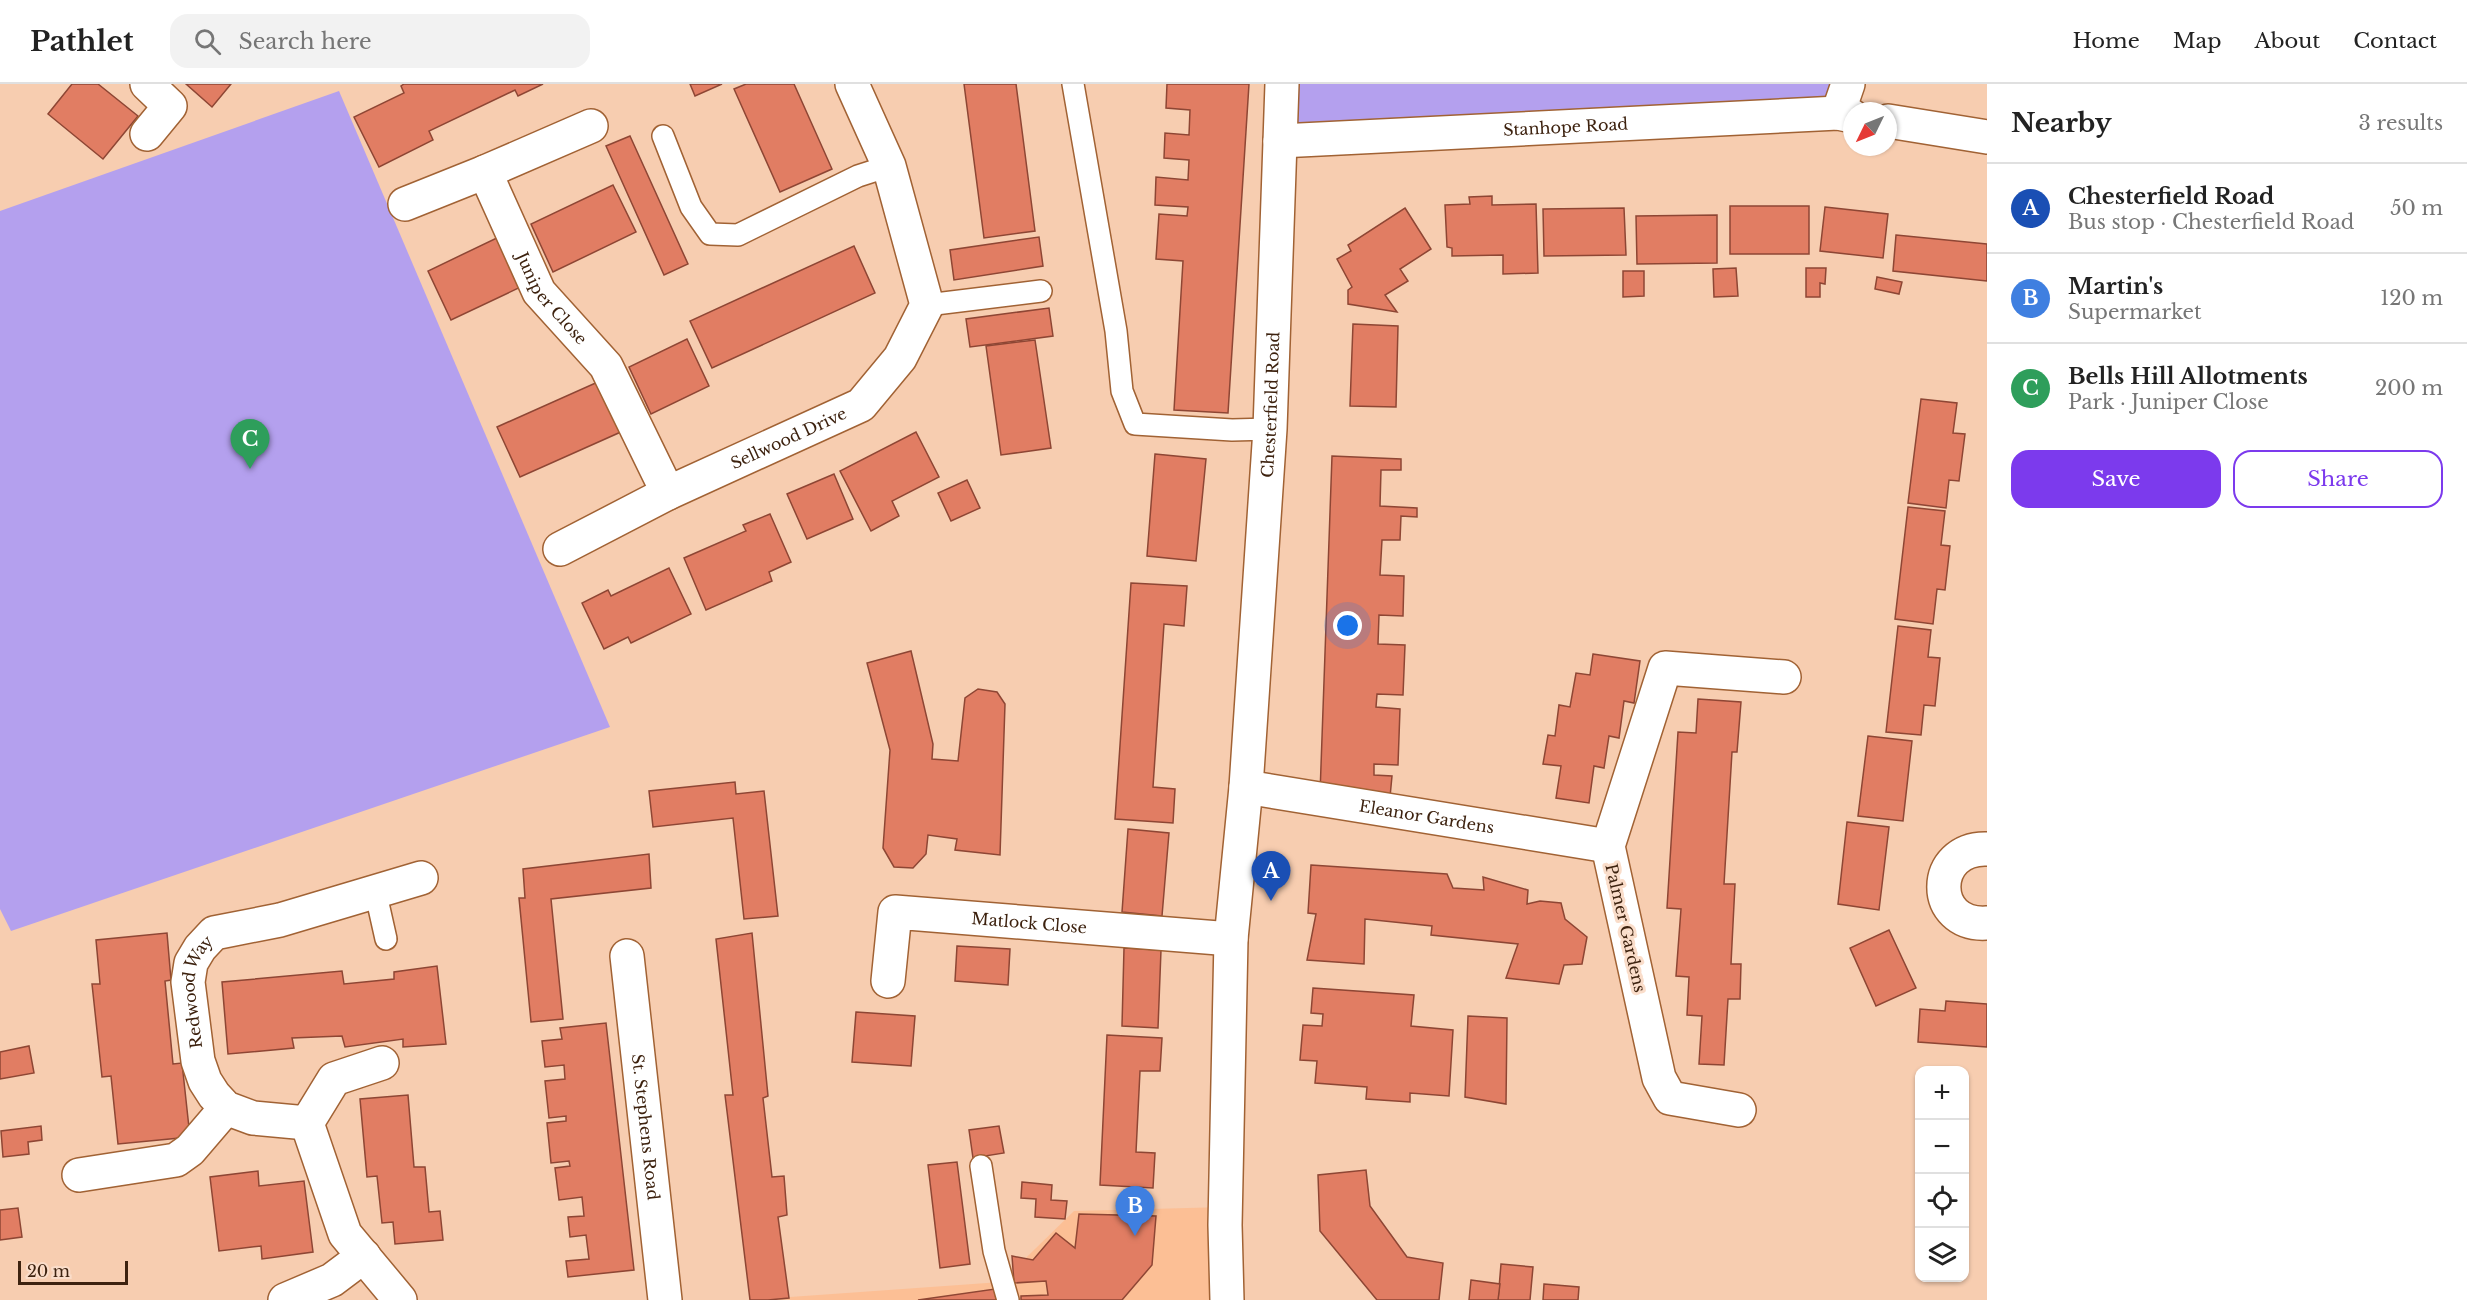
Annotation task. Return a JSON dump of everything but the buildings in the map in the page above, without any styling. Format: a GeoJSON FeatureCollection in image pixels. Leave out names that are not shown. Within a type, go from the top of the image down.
{"type":"FeatureCollection","features":[{"type":"Feature","properties":{"kind":"street"},"geometry":{"type":"LineString","coordinates":[[147,84],[170,106],[147,134]]}},
{"type":"Feature","properties":{"kind":"street"},"geometry":{"type":"LineString","coordinates":[[852,84],[889,166],[927,305]]}},
{"type":"Feature","properties":{"kind":"street","name":"Chesterfield Road"},"geometry":{"type":"LineString","coordinates":[[1227,1300],[1225,1225],[1231,939],[1246,787],[1270,429],[1282,84]]}},
{"type":"Feature","properties":{"kind":"street","name":"Stanhope Road"},"geometry":{"type":"LineString","coordinates":[[1280,141],[1843,104]]}},
{"type":"Feature","properties":{"kind":"street"},"geometry":{"type":"LineString","coordinates":[[1897,122],[1987,137]]}},
{"type":"Feature","properties":{"kind":"street"},"geometry":{"type":"LineString","coordinates":[[405,204],[591,126]]}},
{"type":"Feature","properties":{"kind":"street","name":"Juniper Close"},"geometry":{"type":"LineString","coordinates":[[485,172],[539,292],[606,366],[668,493]]}},
{"type":"Feature","properties":{"kind":"street","name":"Sellwood Drive"},"geometry":{"type":"LineString","coordinates":[[560,549],[668,493],[861,405],[900,358],[927,305]]}},
{"type":"Feature","properties":{"kind":"street","name":"Palmer Gardens"},"geometry":{"type":"LineString","coordinates":[[1739,1110],[1670,1098],[1659,1077],[1608,846],[1665,668],[1784,677]]}},
{"type":"Feature","properties":{"kind":"street","name":"Eleanor Gardens"},"geometry":{"type":"LineString","coordinates":[[1246,787],[1608,846]]}},
{"type":"Feature","properties":{"kind":"street"},"geometry":{"type":"LineString","coordinates":[[1986,840],[1958,857],[1949,867],[1944,878],[1944,891],[1948,904],[1962,920],[1974,924],[1987,923]]}},
{"type":"Feature","properties":{"kind":"street","name":"Redwood Way"},"geometry":{"type":"LineString","coordinates":[[226,1108],[205,1081],[198,1061],[188,982],[191,963],[200,948],[214,933],[280,920],[421,878]]}},
{"type":"Feature","properties":{"kind":"street","name":"Matlock Close"},"geometry":{"type":"LineString","coordinates":[[888,981],[895,912],[1231,939]]}},
{"type":"Feature","properties":{"kind":"street","name":"St. Stephens Road"},"geometry":{"type":"LineString","coordinates":[[627,956],[665,1300]]}},
{"type":"Feature","properties":{"kind":"street"},"geometry":{"type":"LineString","coordinates":[[307,1123],[334,1079],[382,1064]]}},
{"type":"Feature","properties":{"kind":"street"},"geometry":{"type":"LineString","coordinates":[[79,1175],[176,1160],[190,1150],[226,1108],[253,1118],[307,1123]]}},
{"type":"Feature","properties":{"kind":"street"},"geometry":{"type":"LineString","coordinates":[[307,1123],[345,1233],[399,1300]]}},
{"type":"Feature","properties":{"kind":"street"},"geometry":{"type":"LineString","coordinates":[[285,1300],[332,1280],[364,1256]]}},
{"type":"Feature","properties":{"kind":"lane"},"geometry":{"type":"LineString","coordinates":[[1073,84],[1116,331],[1122,391],[1135,424],[1232,430],[1270,429]]}},
{"type":"Feature","properties":{"kind":"lane"},"geometry":{"type":"LineString","coordinates":[[663,136],[691,207],[710,234],[738,235],[858,176],[889,166]]}},
{"type":"Feature","properties":{"kind":"lane"},"geometry":{"type":"LineString","coordinates":[[927,305],[1041,291]]}},
{"type":"Feature","properties":{"kind":"lane"},"geometry":{"type":"LineString","coordinates":[[375,890],[386,939]]}},
{"type":"Feature","properties":{"kind":"lane"},"geometry":{"type":"LineString","coordinates":[[981,1166],[994,1251],[1008,1300]]}},
{"type":"Feature","properties":{"kind":"shaded area"},"geometry":{"type":"Polygon","coordinates":[[[1282,84],[1854,84],[1838,113],[1280,141],[1282,84]]]}},
{"type":"Feature","properties":{"kind":"shaded area"},"geometry":{"type":"Polygon","coordinates":[[[339,91],[610,727],[11,931],[0,909],[0,211],[339,91]]]}},
{"type":"Feature","properties":{"kind":"shaded area"},"geometry":{"type":"Polygon","coordinates":[[[1225,1207],[1227,1300],[749,1300],[1001,1282],[1074,1211],[1225,1207]]]}},
{"type":"Feature","properties":{"kind":"place","name":"Bells Hill Allotments"},"geometry":{"type":"Point","coordinates":[250,469]}},
{"type":"Feature","properties":{"kind":"place","name":"Chesterfield Road"},"geometry":{"type":"Point","coordinates":[1271,901]}},
{"type":"Feature","properties":{"kind":"place","name":"Martin's"},"geometry":{"type":"Point","coordinates":[1135,1236]}}]}
